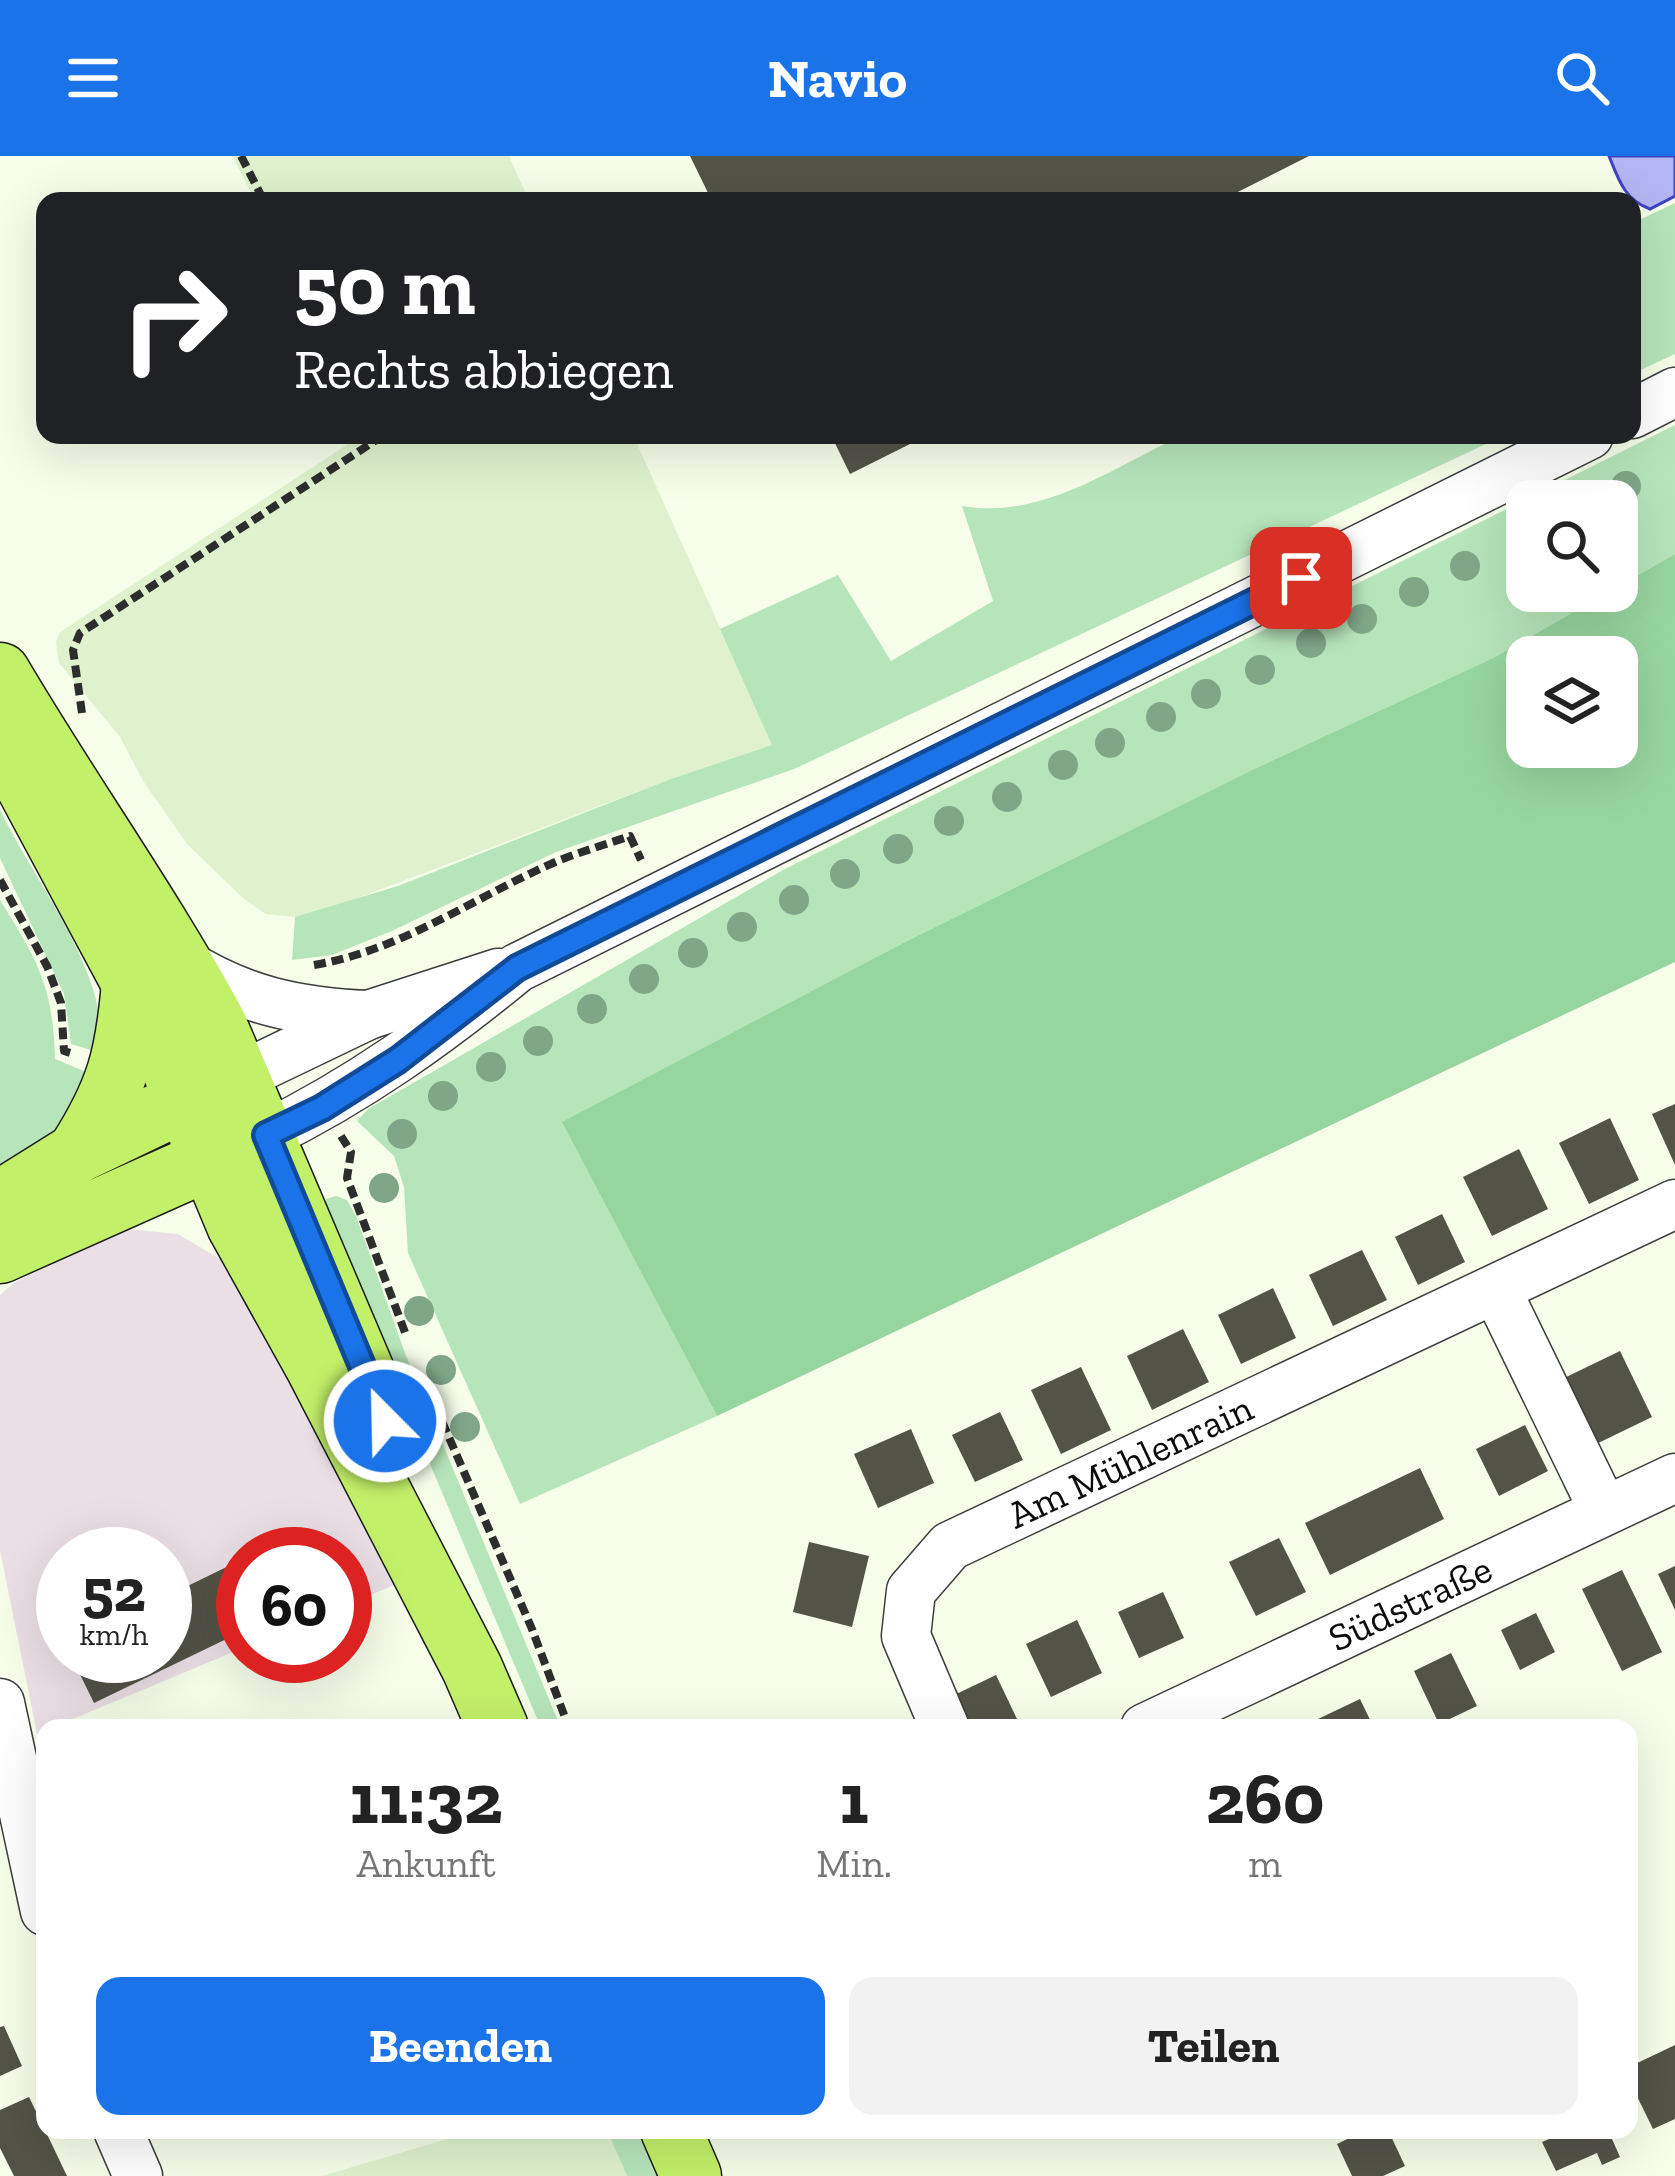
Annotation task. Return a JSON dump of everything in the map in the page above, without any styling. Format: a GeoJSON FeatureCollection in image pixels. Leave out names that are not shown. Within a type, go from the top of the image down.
{"type":"FeatureCollection","features":[{"type":"Feature","properties":{"kind":"main road"},"geometry":{"type":"LineString","coordinates":[[0,673],[71,793],[157,972],[186,1100],[237,1225],[316,1367],[472,1668],[493,1719]]}},
{"type":"Feature","properties":{"kind":"main road"},"geometry":{"type":"LineString","coordinates":[[0,737],[157,972],[241,1076],[419,1503],[472,1668]]}},
{"type":"Feature","properties":{"kind":"main road"},"geometry":{"type":"LineString","coordinates":[[77,1153],[121,1067],[157,972]]}},
{"type":"Feature","properties":{"kind":"main road"},"geometry":{"type":"LineString","coordinates":[[0,1201],[77,1153],[241,1076]]}},
{"type":"Feature","properties":{"kind":"main road"},"geometry":{"type":"LineString","coordinates":[[0,1252],[266,1135]]}},
{"type":"Feature","properties":{"kind":"main road"},"geometry":{"type":"LineString","coordinates":[[675,2139],[692,2176]]}},
{"type":"Feature","properties":{"kind":"street"},"geometry":{"type":"LineString","coordinates":[[1641,409],[1675,392]]}},
{"type":"Feature","properties":{"kind":"street"},"geometry":{"type":"LineString","coordinates":[[266,1135],[322,1108],[416,1047],[517,968],[1571,444]]}},
{"type":"Feature","properties":{"kind":"street"},"geometry":{"type":"LineString","coordinates":[[241,1076],[368,1015],[441,988],[517,968]]}},
{"type":"Feature","properties":{"kind":"street"},"geometry":{"type":"LineString","coordinates":[[157,972],[277,1005],[368,1015]]}},
{"type":"Feature","properties":{"kind":"street","name":"Am Mühlenrain"},"geometry":{"type":"LineString","coordinates":[[941,1719],[906,1636],[910,1591],[950,1546],[1675,1204]]}},
{"type":"Feature","properties":{"kind":"street"},"geometry":{"type":"LineString","coordinates":[[1496,1288],[1604,1511]]}},
{"type":"Feature","properties":{"kind":"street","name":"Südstraße"},"geometry":{"type":"LineString","coordinates":[[1164,1719],[1675,1478]]}},
{"type":"Feature","properties":{"kind":"street"},"geometry":{"type":"LineString","coordinates":[[0,1703],[36,1869]]}},
{"type":"Feature","properties":{"kind":"street"},"geometry":{"type":"LineString","coordinates":[[122,2139],[138,2176]]}},
{"type":"Feature","properties":{"kind":"path"},"geometry":{"type":"LineString","coordinates":[[241,156],[259,192]]}},
{"type":"Feature","properties":{"kind":"path"},"geometry":{"type":"LineString","coordinates":[[84,721],[74,650],[80,633],[370,444]]}},
{"type":"Feature","properties":{"kind":"path"},"geometry":{"type":"LineString","coordinates":[[277,1005],[281,970],[349,959],[406,937],[560,860],[630,836],[658,895]]}},
{"type":"Feature","properties":{"kind":"path"},"geometry":{"type":"LineString","coordinates":[[0,880],[47,966],[61,1003],[64,1051],[121,1067]]}},
{"type":"Feature","properties":{"kind":"path"},"geometry":{"type":"LineString","coordinates":[[322,1108],[351,1152],[347,1178],[411,1348]]}},
{"type":"Feature","properties":{"kind":"path"},"geometry":{"type":"LineString","coordinates":[[429,1391],[532,1629],[565,1719]]}},
{"type":"Feature","properties":{"kind":"shaded area"},"geometry":{"type":"Polygon","coordinates":[[[127,1229],[178,1234],[237,1269],[401,1582],[372,1594],[372,1527],[216,1527],[216,1659],[192,1669],[192,1527],[36,1527],[36,1683],[159,1683],[73,1719],[36,1719],[36,1729],[0,1550],[0,1295],[15,1282],[127,1229]]]}},
{"type":"Feature","properties":{"kind":"green space"},"geometry":{"type":"Polygon","coordinates":[[[232,156],[509,156],[525,192],[251,192],[232,156]]]}},
{"type":"Feature","properties":{"kind":"green space"},"geometry":{"type":"Polygon","coordinates":[[[1675,203],[1675,354],[1641,370],[1641,219],[1675,203]]]}},
{"type":"Feature","properties":{"kind":"green space"},"geometry":{"type":"Polygon","coordinates":[[[1675,425],[1675,554],[1638,575],[1638,480],[1565,480],[1675,425]]]}},
{"type":"Feature","properties":{"kind":"green space"},"geometry":{"type":"Polygon","coordinates":[[[348,444],[637,444],[773,745],[337,906],[295,917],[266,914],[187,844],[143,781],[120,737],[59,663],[56,642],[60,632],[348,444]]]}},
{"type":"Feature","properties":{"kind":"green space"},"geometry":{"type":"Polygon","coordinates":[[[1165,444],[1486,444],[794,769],[556,852],[332,955],[292,960],[295,917],[398,886],[668,780],[772,745],[720,629],[838,575],[891,661],[993,601],[962,506],[1020,505],[1103,476],[1165,444]]]}},
{"type":"Feature","properties":{"kind":"green space"},"geometry":{"type":"Polygon","coordinates":[[[1506,509],[1506,612],[1573,612],[1531,636],[1506,636],[1506,651],[1493,658],[1254,769],[905,942],[563,1122],[717,1416],[520,1504],[408,1253],[404,1187],[394,1156],[357,1121],[368,1109],[783,870],[1506,509]]]}},
{"type":"Feature","properties":{"kind":"green space"},"geometry":{"type":"Polygon","coordinates":[[[1675,554],[1675,962],[717,1416],[562,1122],[905,942],[1506,651],[1506,768],[1638,768],[1638,636],[1531,636],[1573,612],[1638,612],[1638,575],[1675,554]]]}},
{"type":"Feature","properties":{"kind":"green space"},"geometry":{"type":"Polygon","coordinates":[[[0,809],[83,961],[100,1024],[98,1052],[71,1044],[64,994],[0,858],[0,809]]]}},
{"type":"Feature","properties":{"kind":"green space"},"geometry":{"type":"Polygon","coordinates":[[[0,900],[41,975],[51,1012],[55,1059],[91,1074],[87,1103],[0,1182],[0,900]]]}},
{"type":"Feature","properties":{"kind":"green space"},"geometry":{"type":"Polygon","coordinates":[[[326,1199],[347,1200],[356,1216],[406,1356],[557,1719],[537,1719],[325,1214],[326,1199]]]}},
{"type":"Feature","properties":{"kind":"green space"},"geometry":{"type":"Polygon","coordinates":[[[447,2139],[611,2139],[627,2176],[322,2176],[447,2139]]]}},
{"type":"Feature","properties":{"kind":"green space"},"geometry":{"type":"Polygon","coordinates":[[[611,2139],[650,2139],[666,2176],[627,2176],[611,2139]]]}},
{"type":"Feature","properties":{"kind":"water"},"geometry":{"type":"Polygon","coordinates":[[[1609,156],[1675,156],[1675,196],[1650,209],[1641,205],[1641,192],[1624,188],[1609,156]]]}},
{"type":"Feature","properties":{"kind":"building"},"geometry":{"type":"Polygon","coordinates":[[[690,156],[1309,156],[1238,192],[708,192],[690,156]]]}},
{"type":"Feature","properties":{"kind":"building"},"geometry":{"type":"Polygon","coordinates":[[[835,444],[910,444],[850,474],[835,444]]]}},
{"type":"Feature","properties":{"kind":"building"},"geometry":{"type":"Polygon","coordinates":[[[1675,1104],[1675,1165],[1652,1114],[1675,1104]]]}},
{"type":"Feature","properties":{"kind":"building"},"geometry":{"type":"Polygon","coordinates":[[[1610,1118],[1639,1180],[1589,1204],[1559,1143],[1610,1118]]]}},
{"type":"Feature","properties":{"kind":"building"},"geometry":{"type":"Polygon","coordinates":[[[1519,1149],[1548,1209],[1492,1236],[1463,1177],[1519,1149]]]}},
{"type":"Feature","properties":{"kind":"building"},"geometry":{"type":"Polygon","coordinates":[[[1442,1214],[1465,1262],[1418,1285],[1395,1237],[1442,1214]]]}},
{"type":"Feature","properties":{"kind":"building"},"geometry":{"type":"Polygon","coordinates":[[[1362,1250],[1387,1300],[1333,1326],[1309,1275],[1362,1250]]]}},
{"type":"Feature","properties":{"kind":"building"},"geometry":{"type":"Polygon","coordinates":[[[1273,1288],[1296,1338],[1241,1364],[1218,1315],[1273,1288]]]}},
{"type":"Feature","properties":{"kind":"building"},"geometry":{"type":"Polygon","coordinates":[[[1183,1329],[1209,1382],[1152,1410],[1127,1356],[1183,1329]]]}},
{"type":"Feature","properties":{"kind":"building"},"geometry":{"type":"Polygon","coordinates":[[[1620,1351],[1652,1417],[1590,1447],[1558,1381],[1620,1351]]]}},
{"type":"Feature","properties":{"kind":"building"},"geometry":{"type":"Polygon","coordinates":[[[1081,1367],[1111,1430],[1061,1454],[1031,1390],[1081,1367]]]}},
{"type":"Feature","properties":{"kind":"building"},"geometry":{"type":"Polygon","coordinates":[[[1000,1412],[1023,1460],[975,1482],[952,1435],[1000,1412]]]}},
{"type":"Feature","properties":{"kind":"building"},"geometry":{"type":"Polygon","coordinates":[[[1525,1425],[1548,1471],[1499,1496],[1476,1449],[1525,1425]]]}},
{"type":"Feature","properties":{"kind":"building"},"geometry":{"type":"Polygon","coordinates":[[[911,1429],[934,1483],[878,1508],[854,1454],[911,1429]]]}},
{"type":"Feature","properties":{"kind":"building"},"geometry":{"type":"Polygon","coordinates":[[[1420,1468],[1444,1519],[1330,1575],[1305,1523],[1420,1468]]]}},
{"type":"Feature","properties":{"kind":"building"},"geometry":{"type":"Polygon","coordinates":[[[1279,1538],[1306,1592],[1256,1616],[1229,1562],[1279,1538]]]}},
{"type":"Feature","properties":{"kind":"building"},"geometry":{"type":"Polygon","coordinates":[[[809,1542],[869,1556],[852,1627],[793,1612],[809,1542]]]}},
{"type":"Feature","properties":{"kind":"building"},"geometry":{"type":"Polygon","coordinates":[[[1675,1566],[1675,1610],[1658,1574],[1675,1566]]]}},
{"type":"Feature","properties":{"kind":"building"},"geometry":{"type":"Polygon","coordinates":[[[1622,1570],[1662,1652],[1622,1671],[1582,1589],[1622,1570]]]}},
{"type":"Feature","properties":{"kind":"building"},"geometry":{"type":"Polygon","coordinates":[[[216,1572],[216,1644],[192,1656],[192,1584],[216,1572]]]}},
{"type":"Feature","properties":{"kind":"building"},"geometry":{"type":"Polygon","coordinates":[[[1163,1592],[1184,1638],[1139,1658],[1118,1612],[1163,1592]]]}},
{"type":"Feature","properties":{"kind":"building"},"geometry":{"type":"Polygon","coordinates":[[[1536,1613],[1555,1652],[1520,1670],[1501,1630],[1536,1613]]]}},
{"type":"Feature","properties":{"kind":"building"},"geometry":{"type":"Polygon","coordinates":[[[1077,1620],[1102,1673],[1051,1697],[1026,1644],[1077,1620]]]}},
{"type":"Feature","properties":{"kind":"building"},"geometry":{"type":"Polygon","coordinates":[[[1451,1653],[1477,1706],[1450,1719],[1437,1719],[1414,1671],[1451,1653]]]}},
{"type":"Feature","properties":{"kind":"building"},"geometry":{"type":"Polygon","coordinates":[[[996,1675],[1017,1719],[961,1719],[950,1697],[996,1675]]]}},
{"type":"Feature","properties":{"kind":"building"},"geometry":{"type":"Polygon","coordinates":[[[84,1683],[135,1683],[94,1703],[84,1683]]]}},
{"type":"Feature","properties":{"kind":"building"},"geometry":{"type":"Polygon","coordinates":[[[1360,1699],[1370,1719],[1318,1719],[1360,1699]]]}},
{"type":"Feature","properties":{"kind":"building"},"geometry":{"type":"Polygon","coordinates":[[[4,2026],[22,2066],[0,2076],[0,2027],[4,2026]]]}},
{"type":"Feature","properties":{"kind":"building"},"geometry":{"type":"Polygon","coordinates":[[[1675,2045],[1675,2119],[1653,2129],[1638,2098],[1638,2063],[1675,2045]]]}},
{"type":"Feature","properties":{"kind":"building"},"geometry":{"type":"Polygon","coordinates":[[[29,2097],[36,2112],[36,2139],[49,2139],[67,2176],[14,2176],[0,2148],[0,2110],[29,2097]]]}},
{"type":"Feature","properties":{"kind":"building"},"geometry":{"type":"Polygon","coordinates":[[[1347,2139],[1392,2139],[1405,2166],[1383,2176],[1352,2176],[1337,2144],[1347,2139]]]}},
{"type":"Feature","properties":{"kind":"building"},"geometry":{"type":"Polygon","coordinates":[[[1612,2139],[1620,2157],[1602,2165],[1597,2153],[1556,2171],[1542,2142],[1612,2139]]]}},
{"type":"Feature","properties":{"kind":"route"},"geometry":{"type":"LineString","coordinates":[[385,1421],[266,1135],[322,1108],[398,1060],[517,968],[1301,578]]}}]}
